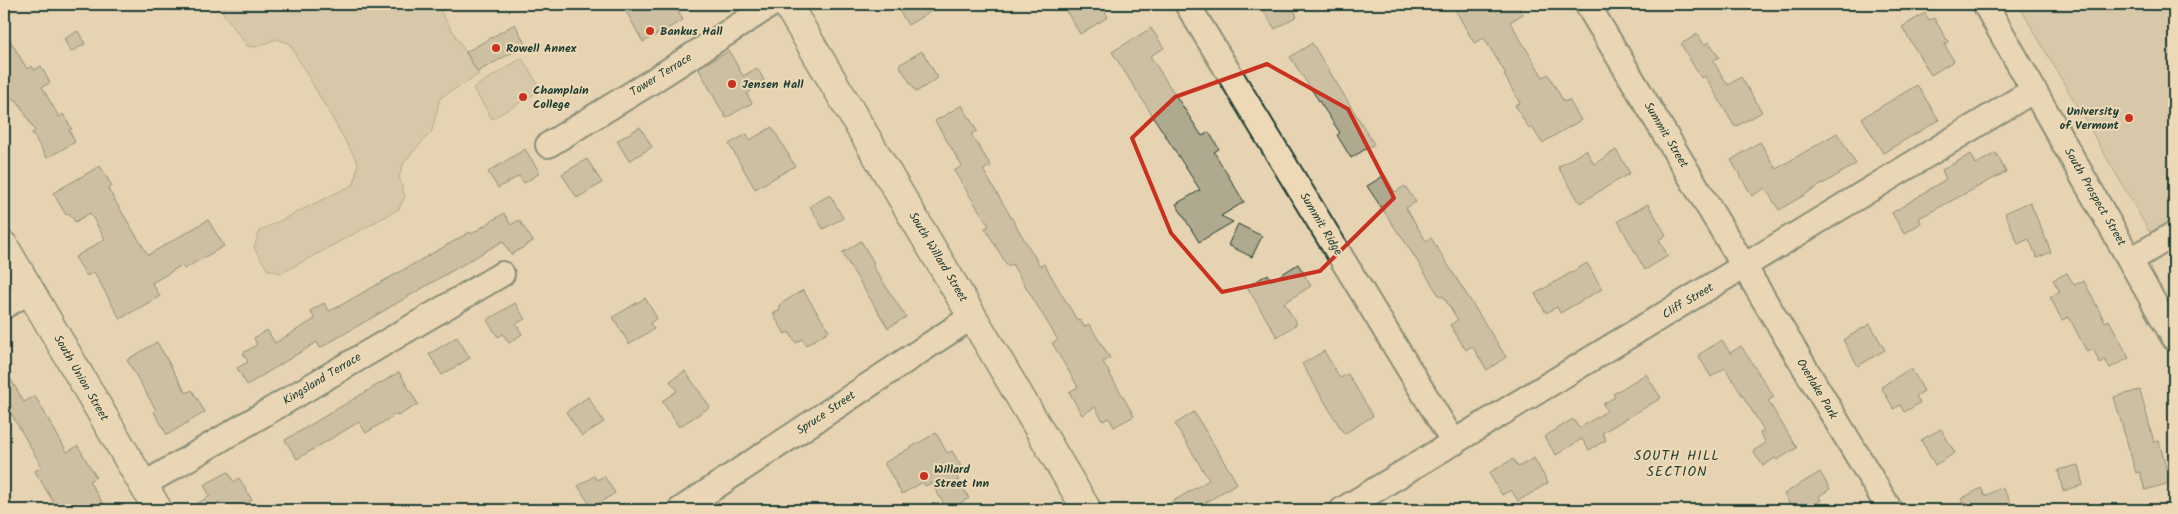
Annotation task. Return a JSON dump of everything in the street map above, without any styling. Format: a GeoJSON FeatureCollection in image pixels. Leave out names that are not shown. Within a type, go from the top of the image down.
{"type":"FeatureCollection","features":[{"type":"Feature","properties":{"kind":"main road","name":"South Willard Street"},"geometry":{"type":"LineString","coordinates":[[787,4],[1087,510]]}},
{"type":"Feature","properties":{"kind":"main road","name":"South Union Street"},"geometry":{"type":"LineString","coordinates":[[4,246],[158,510]]}},
{"type":"Feature","properties":{"kind":"street","name":"Tower Terrace"},"geometry":{"type":"LineString","coordinates":[[548,144],[651,82],[772,4]]}},
{"type":"Feature","properties":{"kind":"street","name":"Summit Ridge"},"geometry":{"type":"LineString","coordinates":[[1187,4],[1454,443]]}},
{"type":"Feature","properties":{"kind":"street","name":"Summit Street"},"geometry":{"type":"LineString","coordinates":[[1587,4],[1744,267]]}},
{"type":"Feature","properties":{"kind":"street","name":"South Prospect Street"},"geometry":{"type":"LineString","coordinates":[[1985,4],[2174,338]]}},
{"type":"Feature","properties":{"kind":"street","name":"Cliff Street"},"geometry":{"type":"LineString","coordinates":[[1342,510],[2034,90]]}},
{"type":"Feature","properties":{"kind":"street"},"geometry":{"type":"LineString","coordinates":[[2131,260],[2174,234]]}},
{"type":"Feature","properties":{"kind":"street","name":"Overlake Park"},"geometry":{"type":"LineString","coordinates":[[1744,267],[1889,510]]}},
{"type":"Feature","properties":{"kind":"street","name":"Kingsland Terrace"},"geometry":{"type":"LineString","coordinates":[[143,485],[502,274]]}},
{"type":"Feature","properties":{"kind":"street"},"geometry":{"type":"LineString","coordinates":[[4,306],[30,291]]}},
{"type":"Feature","properties":{"kind":"street","name":"Spruce Street"},"geometry":{"type":"LineString","coordinates":[[680,510],[973,316]]}},
{"type":"Feature","properties":{"kind":"highlighted area"},"geometry":{"type":"Polygon","coordinates":[[[1267,64],[1348,109],[1394,198],[1320,271],[1222,292],[1171,233],[1132,138],[1175,97],[1267,64]]]}},
{"type":"Feature","properties":{"kind":"shaded area"},"geometry":{"type":"Polygon","coordinates":[[[224,4],[436,4],[479,74],[440,98],[432,131],[404,162],[399,177],[405,196],[399,209],[282,273],[268,270],[254,248],[259,231],[354,184],[358,163],[289,43],[276,39],[256,47],[247,46],[223,13],[224,4]]]}},
{"type":"Feature","properties":{"kind":"shaded area","name":"University of Vermont"},"geometry":{"type":"Polygon","coordinates":[[[2018,4],[2174,4],[2174,229],[2168,234],[2149,231],[2018,4]]]}},
{"type":"Feature","properties":{"kind":"shaded area"},"geometry":{"type":"Polygon","coordinates":[[[522,58],[541,90],[492,119],[473,88],[522,58]]]}},
{"type":"Feature","properties":{"kind":"shaded area"},"geometry":{"type":"Polygon","coordinates":[[[1427,501],[1442,510],[1407,510],[1427,501]]]}},
{"type":"Feature","properties":{"kind":"building","name":"Bankus Hall"},"geometry":{"type":"Polygon","coordinates":[[[622,4],[673,4],[683,20],[643,42],[622,4]]]}},
{"type":"Feature","properties":{"kind":"building"},"geometry":{"type":"Polygon","coordinates":[[[895,4],[943,4],[908,25],[895,4]]]}},
{"type":"Feature","properties":{"kind":"building"},"geometry":{"type":"Polygon","coordinates":[[[1062,4],[1100,4],[1108,17],[1080,34],[1062,4]]]}},
{"type":"Feature","properties":{"kind":"building"},"geometry":{"type":"Polygon","coordinates":[[[1259,4],[1290,4],[1297,16],[1275,29],[1259,4]]]}},
{"type":"Feature","properties":{"kind":"building"},"geometry":{"type":"Polygon","coordinates":[[[1452,4],[1517,4],[1523,14],[1510,22],[1543,77],[1548,74],[1564,102],[1569,100],[1581,120],[1542,143],[1532,127],[1529,129],[1515,105],[1520,103],[1504,75],[1506,74],[1484,38],[1474,43],[1452,4]]]}},
{"type":"Feature","properties":{"kind":"building"},"geometry":{"type":"Polygon","coordinates":[[[1925,13],[1929,20],[1934,18],[1948,42],[1944,44],[1954,61],[1931,75],[1902,27],[1925,13]]]}},
{"type":"Feature","properties":{"kind":"building","name":"Rowell Annex"},"geometry":{"type":"Polygon","coordinates":[[[515,24],[526,45],[477,72],[466,52],[515,24]]]}},
{"type":"Feature","properties":{"kind":"building"},"geometry":{"type":"Polygon","coordinates":[[[1151,28],[1164,48],[1150,56],[1202,136],[1209,132],[1219,149],[1214,152],[1244,202],[1221,216],[1233,222],[1199,242],[1176,204],[1200,190],[1112,52],[1151,28]]]}},
{"type":"Feature","properties":{"kind":"building"},"geometry":{"type":"Polygon","coordinates":[[[4,30],[27,69],[32,66],[34,70],[41,66],[50,83],[42,87],[59,117],[63,114],[72,129],[69,130],[75,142],[47,158],[32,133],[35,131],[17,100],[14,101],[4,84],[4,30]]]}},
{"type":"Feature","properties":{"kind":"building"},"geometry":{"type":"Polygon","coordinates":[[[78,31],[85,44],[71,52],[64,39],[78,31]]]}},
{"type":"Feature","properties":{"kind":"building"},"geometry":{"type":"Polygon","coordinates":[[[1698,34],[1704,45],[1709,42],[1719,57],[1713,61],[1728,85],[1741,77],[1762,112],[1735,127],[1705,76],[1701,78],[1681,44],[1698,34]]]}},
{"type":"Feature","properties":{"kind":"building"},"geometry":{"type":"Polygon","coordinates":[[[1312,43],[1374,144],[1351,158],[1337,135],[1340,133],[1290,57],[1312,43]]]}},
{"type":"Feature","properties":{"kind":"building","name":"Jensen Hall"},"geometry":{"type":"Polygon","coordinates":[[[729,51],[743,76],[757,68],[764,80],[751,88],[752,90],[747,94],[752,103],[726,118],[698,68],[729,51]]]}},
{"type":"Feature","properties":{"kind":"building"},"geometry":{"type":"Polygon","coordinates":[[[922,51],[938,78],[916,92],[899,65],[922,51]]]}},
{"type":"Feature","properties":{"kind":"building"},"geometry":{"type":"Polygon","coordinates":[[[1917,85],[1939,120],[1883,153],[1862,118],[1917,85]]]}},
{"type":"Feature","properties":{"kind":"building"},"geometry":{"type":"Polygon","coordinates":[[[962,105],[977,131],[971,134],[991,166],[983,170],[1040,266],[1044,264],[1077,320],[1080,319],[1084,327],[1089,324],[1110,358],[1103,362],[1134,416],[1114,427],[1109,418],[1103,421],[1095,407],[1082,415],[1069,392],[1078,387],[1052,343],[1058,340],[1012,264],[1008,267],[985,228],[989,226],[954,171],[962,166],[935,121],[962,105]]]}},
{"type":"Feature","properties":{"kind":"building"},"geometry":{"type":"Polygon","coordinates":[[[640,127],[652,147],[629,161],[617,141],[640,127]]]}},
{"type":"Feature","properties":{"kind":"building"},"geometry":{"type":"Polygon","coordinates":[[[772,127],[795,166],[755,189],[729,144],[747,134],[750,140],[772,127]]]}},
{"type":"Feature","properties":{"kind":"building"},"geometry":{"type":"Polygon","coordinates":[[[1837,133],[1856,164],[1779,210],[1765,188],[1752,196],[1731,160],[1760,142],[1776,169],[1837,133]]]}},
{"type":"Feature","properties":{"kind":"building"},"geometry":{"type":"Polygon","coordinates":[[[525,149],[540,173],[524,183],[519,176],[498,188],[488,172],[525,149]]]}},
{"type":"Feature","properties":{"kind":"building"},"geometry":{"type":"Polygon","coordinates":[[[1586,150],[1594,164],[1616,150],[1630,173],[1580,203],[1558,167],[1586,150]]]}},
{"type":"Feature","properties":{"kind":"building"},"geometry":{"type":"Polygon","coordinates":[[[1996,153],[2006,172],[1919,218],[1921,223],[1904,234],[1892,213],[1946,179],[1942,170],[1971,154],[1976,164],[1996,153]]]}},
{"type":"Feature","properties":{"kind":"building"},"geometry":{"type":"Polygon","coordinates":[[[587,159],[602,183],[577,198],[562,174],[587,159]]]}},
{"type":"Feature","properties":{"kind":"building"},"geometry":{"type":"Polygon","coordinates":[[[100,166],[112,186],[108,189],[148,255],[208,220],[224,246],[184,269],[182,265],[152,283],[160,296],[120,319],[94,272],[87,276],[75,257],[105,239],[90,213],[75,222],[69,213],[66,215],[53,193],[100,166]]]}},
{"type":"Feature","properties":{"kind":"building"},"geometry":{"type":"Polygon","coordinates":[[[1385,175],[1395,192],[1405,186],[1416,202],[1406,208],[1426,241],[1431,238],[1506,357],[1487,370],[1472,346],[1466,350],[1450,325],[1458,320],[1443,296],[1440,297],[1367,186],[1385,175]]]}},
{"type":"Feature","properties":{"kind":"building"},"geometry":{"type":"Polygon","coordinates":[[[830,195],[843,218],[823,229],[810,206],[830,195]]]}},
{"type":"Feature","properties":{"kind":"building"},"geometry":{"type":"Polygon","coordinates":[[[2030,202],[2051,252],[2037,258],[2029,239],[2018,244],[2005,213],[2030,202]]]}},
{"type":"Feature","properties":{"kind":"building"},"geometry":{"type":"Polygon","coordinates":[[[1648,204],[1666,235],[1659,240],[1668,256],[1645,270],[1618,221],[1648,204]]]}},
{"type":"Feature","properties":{"kind":"building"},"geometry":{"type":"Polygon","coordinates":[[[504,213],[511,225],[519,220],[533,241],[511,255],[503,241],[320,348],[317,342],[247,385],[237,368],[248,362],[243,353],[257,345],[254,338],[267,330],[275,343],[315,319],[310,311],[324,303],[329,311],[334,309],[470,232],[471,234],[504,213]]]}},
{"type":"Feature","properties":{"kind":"building"},"geometry":{"type":"Polygon","coordinates":[[[1238,224],[1262,236],[1252,257],[1228,245],[1238,224]]]}},
{"type":"Feature","properties":{"kind":"building"},"geometry":{"type":"Polygon","coordinates":[[[861,241],[874,263],[872,265],[906,317],[888,328],[842,253],[861,241]]]}},
{"type":"Feature","properties":{"kind":"building"},"geometry":{"type":"Polygon","coordinates":[[[1587,263],[1602,289],[1560,313],[1557,307],[1546,313],[1535,294],[1587,263]]]}},
{"type":"Feature","properties":{"kind":"building"},"geometry":{"type":"Polygon","coordinates":[[[1298,264],[1311,286],[1284,303],[1297,324],[1277,337],[1247,287],[1268,274],[1271,281],[1298,264]]]}},
{"type":"Feature","properties":{"kind":"building"},"geometry":{"type":"Polygon","coordinates":[[[2067,273],[2074,285],[2084,281],[2105,322],[2109,320],[2129,358],[2110,368],[2105,360],[2100,363],[2093,349],[2087,352],[2069,317],[2062,320],[2050,297],[2060,292],[2053,280],[2067,273]]]}},
{"type":"Feature","properties":{"kind":"building"},"geometry":{"type":"Polygon","coordinates":[[[803,290],[829,331],[806,345],[803,339],[796,343],[789,332],[785,334],[773,314],[781,309],[779,305],[803,290]]]}},
{"type":"Feature","properties":{"kind":"building"},"geometry":{"type":"Polygon","coordinates":[[[645,298],[657,318],[650,323],[654,329],[629,344],[613,317],[645,298]]]}},
{"type":"Feature","properties":{"kind":"building"},"geometry":{"type":"Polygon","coordinates":[[[515,303],[525,319],[516,324],[522,334],[509,343],[503,334],[498,337],[487,320],[515,303]]]}},
{"type":"Feature","properties":{"kind":"building"},"geometry":{"type":"Polygon","coordinates":[[[1870,324],[1885,350],[1858,366],[1843,340],[1870,324]]]}},
{"type":"Feature","properties":{"kind":"building"},"geometry":{"type":"Polygon","coordinates":[[[457,337],[470,358],[442,375],[429,354],[457,337]]]}},
{"type":"Feature","properties":{"kind":"building"},"geometry":{"type":"Polygon","coordinates":[[[1722,340],[1730,353],[1741,346],[1774,397],[1768,401],[1797,448],[1763,466],[1753,451],[1766,443],[1760,433],[1764,430],[1725,368],[1711,377],[1698,355],[1722,340]]]}},
{"type":"Feature","properties":{"kind":"building"},"geometry":{"type":"Polygon","coordinates":[[[157,342],[186,393],[192,390],[205,412],[167,435],[154,412],[156,410],[127,360],[157,342]]]}},
{"type":"Feature","properties":{"kind":"building"},"geometry":{"type":"Polygon","coordinates":[[[1324,351],[1340,378],[1348,374],[1373,416],[1344,434],[1302,364],[1324,351]]]}},
{"type":"Feature","properties":{"kind":"building"},"geometry":{"type":"Polygon","coordinates":[[[4,368],[24,402],[35,396],[67,452],[78,446],[96,477],[89,481],[107,510],[58,510],[35,471],[42,467],[4,401],[4,368]]]}},
{"type":"Feature","properties":{"kind":"building"},"geometry":{"type":"Polygon","coordinates":[[[1911,368],[1924,391],[1916,396],[1920,403],[1904,412],[1900,405],[1894,409],[1881,387],[1911,368]]]}},
{"type":"Feature","properties":{"kind":"building"},"geometry":{"type":"Polygon","coordinates":[[[685,371],[710,407],[679,427],[662,401],[677,391],[670,381],[685,371]]]}},
{"type":"Feature","properties":{"kind":"building"},"geometry":{"type":"Polygon","coordinates":[[[399,372],[418,404],[398,416],[396,414],[366,433],[359,422],[297,459],[285,440],[399,372]]]}},
{"type":"Feature","properties":{"kind":"building"},"geometry":{"type":"Polygon","coordinates":[[[1646,374],[1661,398],[1602,433],[1606,440],[1589,450],[1582,439],[1556,455],[1544,437],[1573,419],[1579,428],[1607,411],[1603,404],[1615,397],[1613,394],[1646,374]]]}},
{"type":"Feature","properties":{"kind":"building"},"geometry":{"type":"Polygon","coordinates":[[[2140,390],[2154,442],[2159,441],[2170,483],[2145,490],[2140,472],[2136,473],[2114,397],[2140,390]]]}},
{"type":"Feature","properties":{"kind":"building"},"geometry":{"type":"Polygon","coordinates":[[[588,397],[604,422],[582,436],[566,412],[588,397]]]}},
{"type":"Feature","properties":{"kind":"building"},"geometry":{"type":"Polygon","coordinates":[[[1194,412],[1237,483],[1202,505],[1205,510],[1158,510],[1209,480],[1175,424],[1194,412]]]}},
{"type":"Feature","properties":{"kind":"building"},"geometry":{"type":"Polygon","coordinates":[[[1941,429],[1955,453],[1935,465],[1921,440],[1941,429]]]}},
{"type":"Feature","properties":{"kind":"building","name":"Willard Street Inn"},"geometry":{"type":"Polygon","coordinates":[[[936,433],[947,453],[952,451],[961,466],[953,470],[969,498],[948,510],[931,483],[925,486],[923,482],[902,494],[884,463],[936,433]]]}},
{"type":"Feature","properties":{"kind":"building"},"geometry":{"type":"Polygon","coordinates":[[[1534,458],[1548,483],[1518,501],[1511,490],[1502,495],[1489,473],[1513,459],[1518,467],[1534,458]]]}},
{"type":"Feature","properties":{"kind":"building"},"geometry":{"type":"Polygon","coordinates":[[[2078,465],[2083,485],[2063,491],[2058,470],[2078,465]]]}},
{"type":"Feature","properties":{"kind":"building"},"geometry":{"type":"Polygon","coordinates":[[[228,472],[234,482],[239,478],[252,500],[235,510],[186,510],[210,496],[204,485],[228,472]]]}},
{"type":"Feature","properties":{"kind":"building"},"geometry":{"type":"Polygon","coordinates":[[[1820,472],[1830,489],[1819,496],[1821,500],[1804,510],[1793,510],[1784,494],[1820,472]]]}},
{"type":"Feature","properties":{"kind":"building"},"geometry":{"type":"Polygon","coordinates":[[[594,476],[597,480],[604,476],[615,493],[592,508],[578,486],[594,476]]]}},
{"type":"Feature","properties":{"kind":"building"},"geometry":{"type":"Polygon","coordinates":[[[2002,487],[2015,510],[1961,510],[1966,508],[1961,499],[1981,488],[1985,496],[2002,487]]]}},
{"type":"Feature","properties":{"kind":"place","name":"Bankus Hall"},"geometry":{"type":"Point","coordinates":[650,31]}},
{"type":"Feature","properties":{"kind":"place","name":"Rowell Annex"},"geometry":{"type":"Point","coordinates":[496,48]}},
{"type":"Feature","properties":{"kind":"place","name":"Jensen Hall"},"geometry":{"type":"Point","coordinates":[732,84]}},
{"type":"Feature","properties":{"kind":"place","name":"Champlain College"},"geometry":{"type":"Point","coordinates":[523,97]}},
{"type":"Feature","properties":{"kind":"place","name":"University of Vermont"},"geometry":{"type":"Point","coordinates":[2129,118]}},
{"type":"Feature","properties":{"kind":"place","name":"Willard Street Inn"},"geometry":{"type":"Point","coordinates":[924,476]}},
{"type":"Feature","properties":{"kind":"district","name":"SOUTH HILL SECTION"},"geometry":{"type":"Point","coordinates":[1677,464]}}]}
